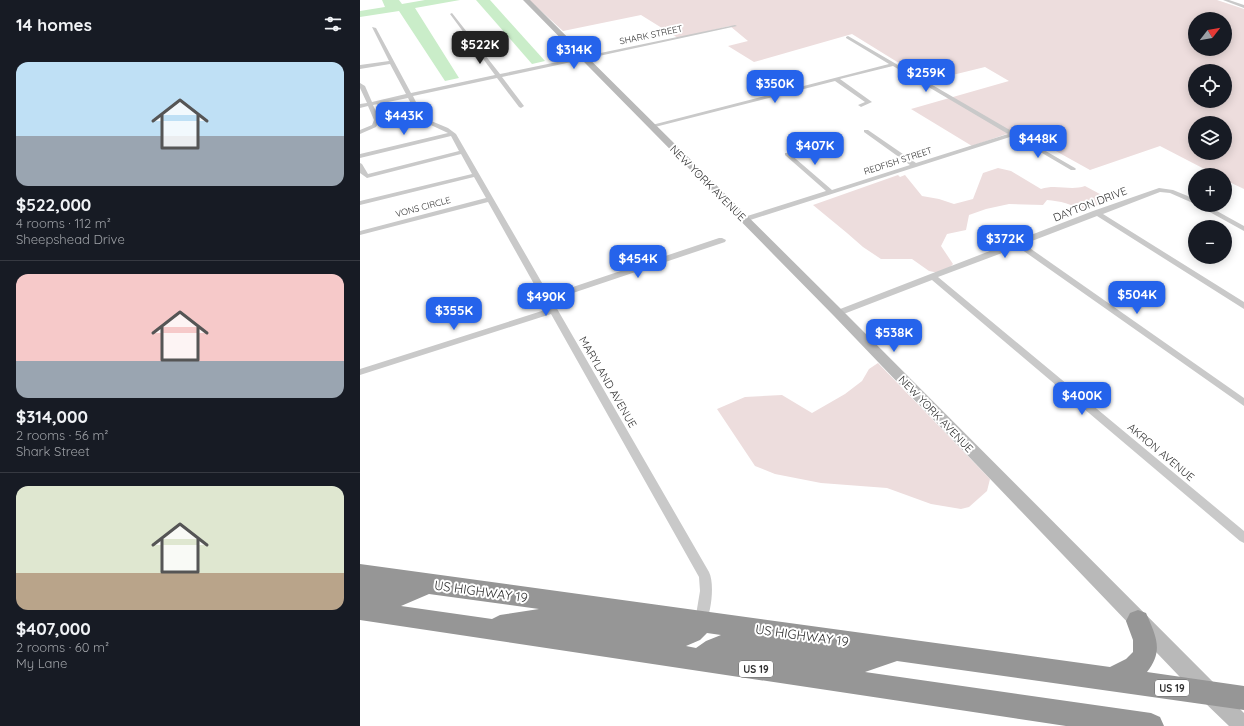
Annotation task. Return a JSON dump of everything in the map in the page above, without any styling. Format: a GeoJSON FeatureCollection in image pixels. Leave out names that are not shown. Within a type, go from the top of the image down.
{"type":"FeatureCollection","features":[{"type":"Feature","properties":{"kind":"highway","name":"US HIGHWAY 19"},"geometry":{"type":"LineString","coordinates":[[360,574],[1244,698]]}},
{"type":"Feature","properties":{"kind":"highway"},"geometry":{"type":"LineString","coordinates":[[360,591],[397,597],[429,583]]}},
{"type":"Feature","properties":{"kind":"highway","name":"US 19"},"geometry":{"type":"LineString","coordinates":[[360,610],[1151,726]]}},
{"type":"Feature","properties":{"kind":"highway"},"geometry":{"type":"LineString","coordinates":[[484,629],[546,619],[684,637],[698,629],[701,621]]}},
{"type":"Feature","properties":{"kind":"highway"},"geometry":{"type":"LineString","coordinates":[[1110,679],[1132,670],[1142,660],[1146,645],[1138,621]]}},
{"type":"Feature","properties":{"kind":"highway"},"geometry":{"type":"LineString","coordinates":[[698,660],[714,649],[730,644],[861,662],[897,649]]}},
{"type":"Feature","properties":{"kind":"street","name":"NEW YORK AVENUE"},"geometry":{"type":"LineString","coordinates":[[526,0],[838,313],[1138,621],[1243,726]]}},
{"type":"Feature","properties":{"kind":"street"},"geometry":{"type":"LineString","coordinates":[[1225,0],[1244,7]]}},
{"type":"Feature","properties":{"kind":"street"},"geometry":{"type":"LineString","coordinates":[[452,14],[522,106]]}},
{"type":"Feature","properties":{"kind":"street","name":"SHARK STREET"},"geometry":{"type":"LineString","coordinates":[[360,106],[735,26]]}},
{"type":"Feature","properties":{"kind":"street"},"geometry":{"type":"LineString","coordinates":[[374,28],[422,119],[431,124],[446,128],[453,134]]}},
{"type":"Feature","properties":{"kind":"street"},"geometry":{"type":"LineString","coordinates":[[848,37],[1073,169]]}},
{"type":"Feature","properties":{"kind":"street"},"geometry":{"type":"LineString","coordinates":[[360,67],[391,62]]}},
{"type":"Feature","properties":{"kind":"street"},"geometry":{"type":"LineString","coordinates":[[651,126],[894,64]]}},
{"type":"Feature","properties":{"kind":"street"},"geometry":{"type":"LineString","coordinates":[[836,79],[869,102],[860,105]]}},
{"type":"Feature","properties":{"kind":"street"},"geometry":{"type":"LineString","coordinates":[[360,85],[371,103],[377,120],[376,124],[370,129],[360,132]]}},
{"type":"Feature","properties":{"kind":"street"},"geometry":{"type":"LineString","coordinates":[[866,132],[915,165]]}},
{"type":"Feature","properties":{"kind":"street"},"geometry":{"type":"LineString","coordinates":[[360,156],[453,134]]}},
{"type":"Feature","properties":{"kind":"street","name":"MARYLAND AVENUE"},"geometry":{"type":"LineString","coordinates":[[453,134],[705,576],[706,591],[701,621]]}},
{"type":"Feature","properties":{"kind":"street","name":"REDFISH STREET"},"geometry":{"type":"LineString","coordinates":[[744,220],[1013,134]]}},
{"type":"Feature","properties":{"kind":"street"},"geometry":{"type":"LineString","coordinates":[[360,165],[363,172],[367,176],[462,152]]}},
{"type":"Feature","properties":{"kind":"street"},"geometry":{"type":"LineString","coordinates":[[787,154],[831,192]]}},
{"type":"Feature","properties":{"kind":"street","name":"VONS CIRCLE"},"geometry":{"type":"LineString","coordinates":[[360,203],[476,175]]}},
{"type":"Feature","properties":{"kind":"street","name":"DAYTON DRIVE"},"geometry":{"type":"LineString","coordinates":[[838,313],[1159,190],[1171,191],[1188,199]]}},
{"type":"Feature","properties":{"kind":"street","name":"VONS CIRCLE"},"geometry":{"type":"LineString","coordinates":[[360,233],[490,198]]}},
{"type":"Feature","properties":{"kind":"street"},"geometry":{"type":"LineString","coordinates":[[1214,212],[1244,229]]}},
{"type":"Feature","properties":{"kind":"street"},"geometry":{"type":"LineString","coordinates":[[1096,213],[1244,306]]}},
{"type":"Feature","properties":{"kind":"street"},"geometry":{"type":"LineString","coordinates":[[547,299],[722,240]]}},
{"type":"Feature","properties":{"kind":"street"},"geometry":{"type":"LineString","coordinates":[[1019,244],[1244,403]]}},
{"type":"Feature","properties":{"kind":"street","name":"AKRON AVENUE"},"geometry":{"type":"LineString","coordinates":[[933,276],[1244,538]]}},
{"type":"Feature","properties":{"kind":"street"},"geometry":{"type":"LineString","coordinates":[[360,372],[554,310]]}},
{"type":"Feature","properties":{"kind":"shaded area"},"geometry":{"type":"Polygon","coordinates":[[[382,0],[399,0],[402,4],[425,0],[460,0],[415,8],[459,78],[445,81],[399,11],[360,17],[360,11],[385,7],[382,0]]]}},
{"type":"Feature","properties":{"kind":"shaded area"},"geometry":{"type":"Polygon","coordinates":[[[476,0],[490,0],[545,61],[532,64],[476,0]]]}},
{"type":"Feature","properties":{"kind":"shaded area"},"geometry":{"type":"Polygon","coordinates":[[[529,0],[1217,0],[1244,9],[1244,189],[1232,183],[1232,168],[1202,168],[1160,146],[1090,170],[1018,130],[972,146],[911,109],[1009,81],[985,67],[928,81],[852,34],[754,62],[728,46],[748,41],[730,26],[678,38],[641,15],[563,31],[529,0]]]}},
{"type":"Feature","properties":{"kind":"shaded area"},"geometry":{"type":"Polygon","coordinates":[[[998,168],[1011,171],[1041,189],[1052,187],[1074,188],[1085,186],[1111,200],[1083,211],[1066,203],[1047,200],[1043,205],[1009,204],[986,209],[969,215],[966,230],[947,234],[941,246],[953,264],[944,274],[929,271],[912,259],[881,259],[863,247],[813,205],[898,175],[900,177],[905,175],[922,196],[939,199],[954,204],[973,199],[983,173],[998,168]]]}},
{"type":"Feature","properties":{"kind":"shaded area"},"geometry":{"type":"Polygon","coordinates":[[[878,363],[990,479],[987,491],[969,507],[961,509],[931,504],[887,488],[821,483],[775,474],[755,466],[717,409],[745,397],[782,395],[812,413],[845,394],[862,381],[869,369],[878,363]]]}}]}
